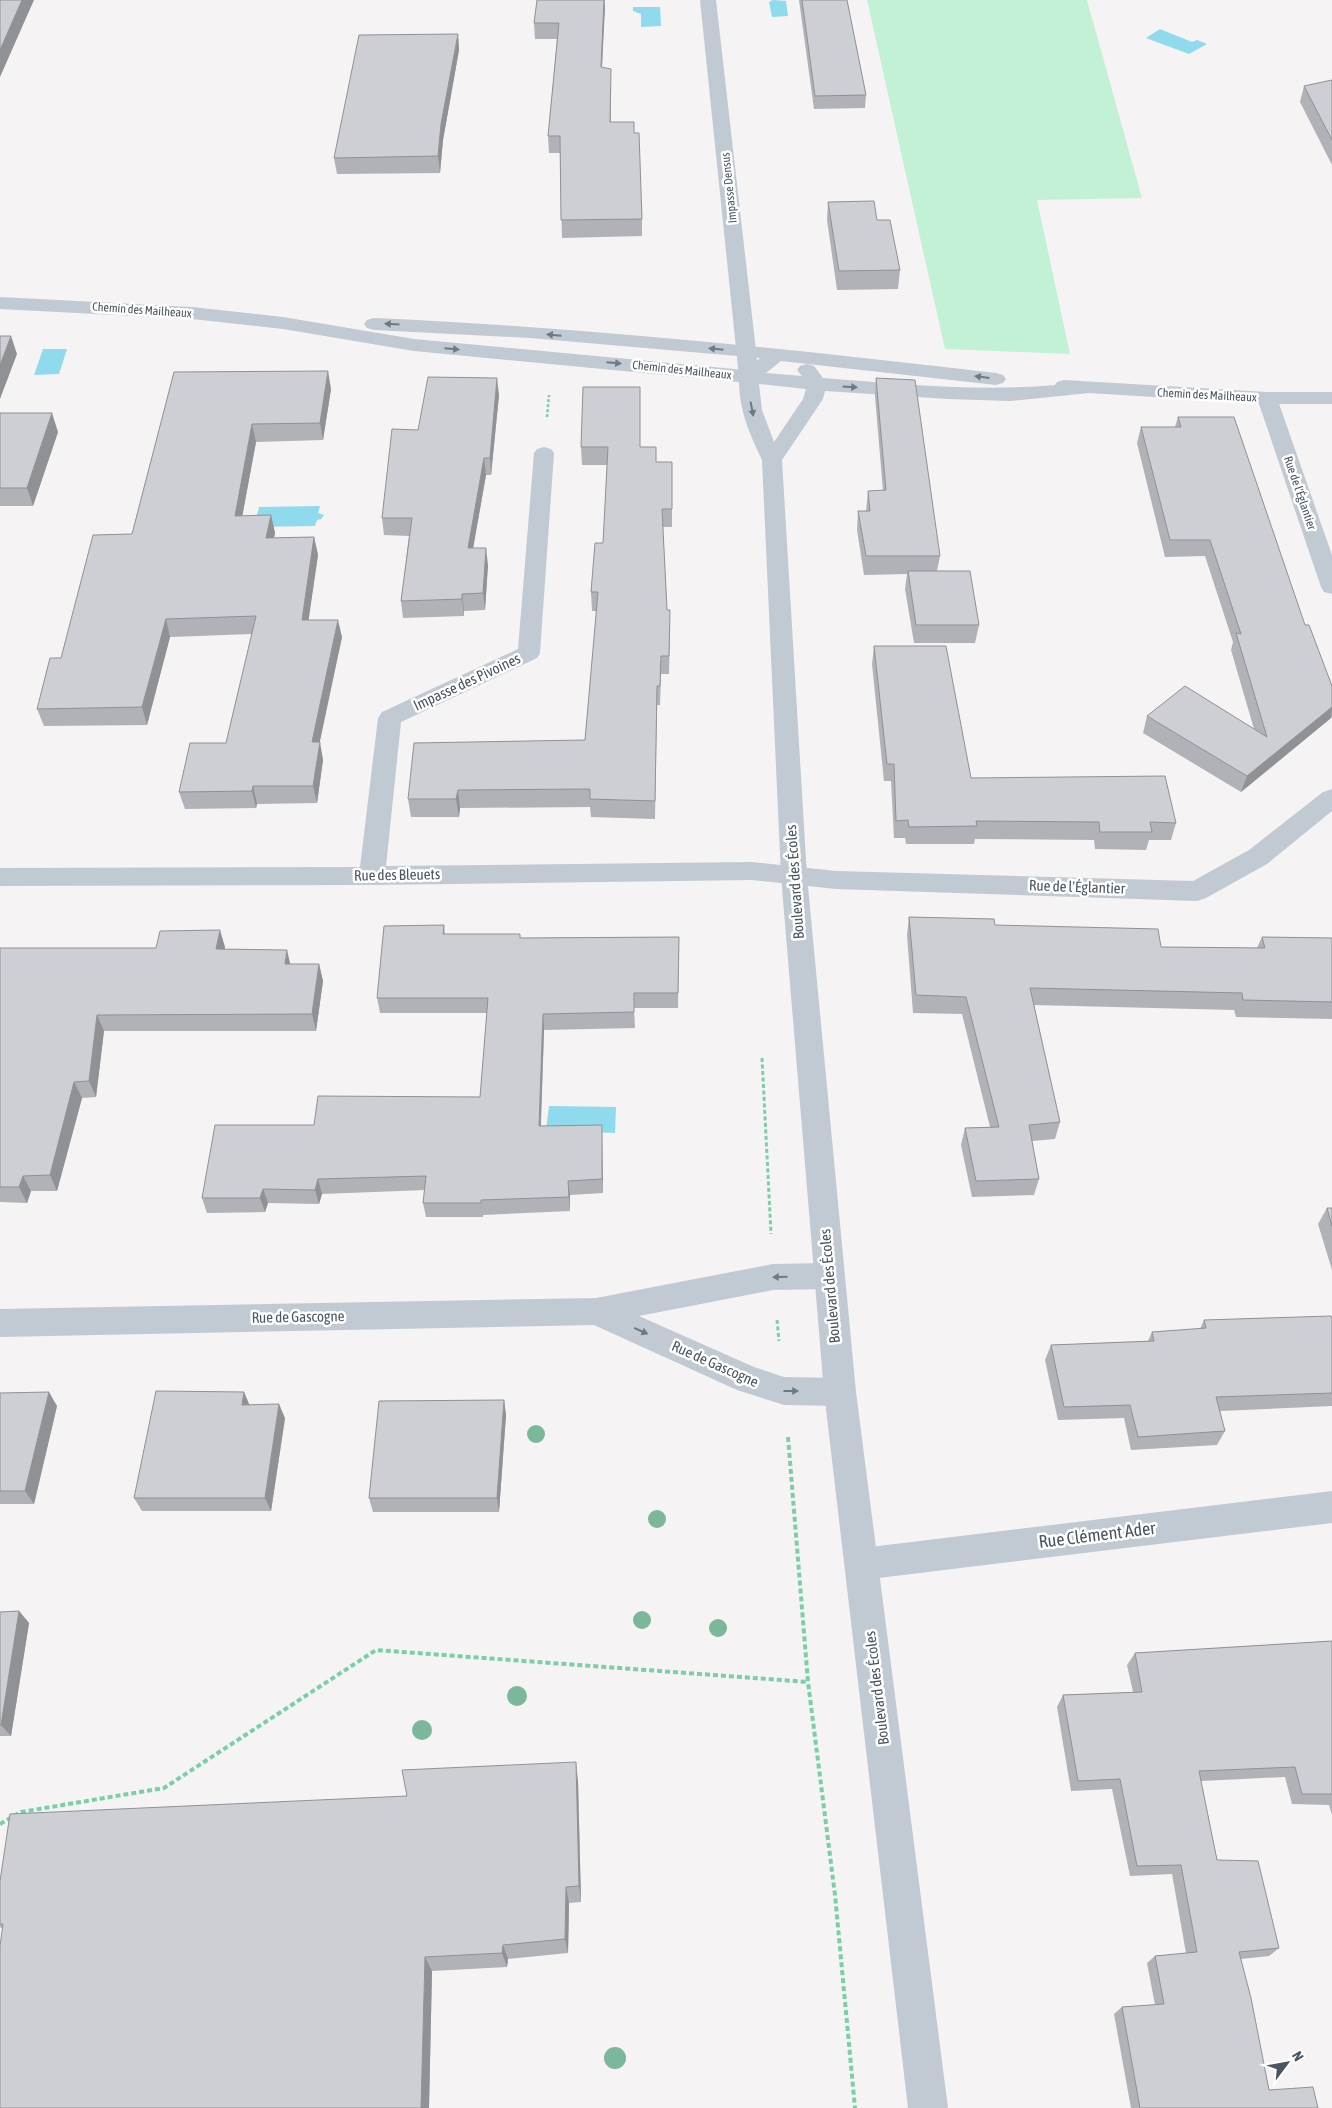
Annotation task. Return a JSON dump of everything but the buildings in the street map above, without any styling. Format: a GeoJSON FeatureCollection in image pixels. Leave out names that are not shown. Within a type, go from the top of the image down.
{"type":"FeatureCollection","features":[{"type":"Feature","properties":{"kind":"street","name":"Impasse Densus"},"geometry":{"type":"LineString","coordinates":[[708,0],[749,377]]}},
{"type":"Feature","properties":{"kind":"street","name":"Chemin des Mailheaux"},"geometry":{"type":"LineString","coordinates":[[0,302],[151,310],[283,323],[414,345],[817,384],[948,394],[1010,395],[1083,389]]}},
{"type":"Feature","properties":{"kind":"street","name":"Chemin des Mailheaux"},"geometry":{"type":"LineString","coordinates":[[283,323],[364,323],[514,331],[747,352],[1083,389],[1267,398],[1332,398]]}},
{"type":"Feature","properties":{"kind":"street"},"geometry":{"type":"LineString","coordinates":[[749,377],[776,355]]}},
{"type":"Feature","properties":{"kind":"street"},"geometry":{"type":"LineString","coordinates":[[772,460],[813,398],[817,384],[799,358]]}},
{"type":"Feature","properties":{"kind":"street","name":"Boulevard des Écoles"},"geometry":{"type":"LineString","coordinates":[[749,377],[748,388],[756,429],[772,460],[794,876],[829,1276],[840,1392],[928,2108]]}},
{"type":"Feature","properties":{"kind":"street","name":"Rue de l'Églantier"},"geometry":{"type":"LineString","coordinates":[[1267,398],[1332,587]]}},
{"type":"Feature","properties":{"kind":"street","name":"Impasse des Pivoines"},"geometry":{"type":"LineString","coordinates":[[372,876],[390,718],[529,653],[544,453]]}},
{"type":"Feature","properties":{"kind":"street","name":"Rue de l'Églantier"},"geometry":{"type":"LineString","coordinates":[[794,876],[836,880],[1197,891],[1258,857],[1332,798]]}},
{"type":"Feature","properties":{"kind":"street","name":"Rue des Bleuets"},"geometry":{"type":"LineString","coordinates":[[0,877],[372,876],[724,871],[752,871],[794,876]]}},
{"type":"Feature","properties":{"kind":"street","name":"Rue de Gascogne"},"geometry":{"type":"LineString","coordinates":[[0,1323],[596,1311],[773,1277],[829,1276]]}},
{"type":"Feature","properties":{"kind":"street","name":"Rue de Gascogne"},"geometry":{"type":"LineString","coordinates":[[596,1311],[767,1387],[784,1392],[840,1392]]}},
{"type":"Feature","properties":{"kind":"street","name":"Rue Clément Ader"},"geometry":{"type":"LineString","coordinates":[[862,1564],[1332,1507]]}},
{"type":"Feature","properties":{"kind":"path"},"geometry":{"type":"LineString","coordinates":[[544,453],[552,358]]}},
{"type":"Feature","properties":{"kind":"path"},"geometry":{"type":"LineString","coordinates":[[0,1824],[21,1812],[164,1788],[376,1650],[808,1682]]}},
{"type":"Feature","properties":{"kind":"green space"},"geometry":{"type":"Polygon","coordinates":[[[867,0],[1087,0],[1142,198],[1037,200],[1070,354],[945,349],[867,0]]]}},
{"type":"Feature","properties":{"kind":"water"},"geometry":{"type":"Polygon","coordinates":[[[773,0],[786,1],[788,16],[772,17],[769,2],[773,0]]]}},
{"type":"Feature","properties":{"kind":"water"},"geometry":{"type":"Polygon","coordinates":[[[633,7],[660,7],[661,26],[641,27],[641,14],[633,11],[633,7]]]}},
{"type":"Feature","properties":{"kind":"water"},"geometry":{"type":"Polygon","coordinates":[[[1160,29],[1192,42],[1197,40],[1207,44],[1189,54],[1146,38],[1160,29]]]}},
{"type":"Feature","properties":{"kind":"water"},"geometry":{"type":"Polygon","coordinates":[[[43,349],[67,349],[59,374],[34,375],[43,349]]]}},
{"type":"Feature","properties":{"kind":"water"},"geometry":{"type":"Polygon","coordinates":[[[320,506],[318,513],[324,515],[321,519],[317,520],[315,526],[254,527],[259,507],[320,506]]]}},
{"type":"Feature","properties":{"kind":"water"},"geometry":{"type":"Polygon","coordinates":[[[549,1106],[616,1107],[615,1133],[546,1130],[549,1106]]]}}]}
